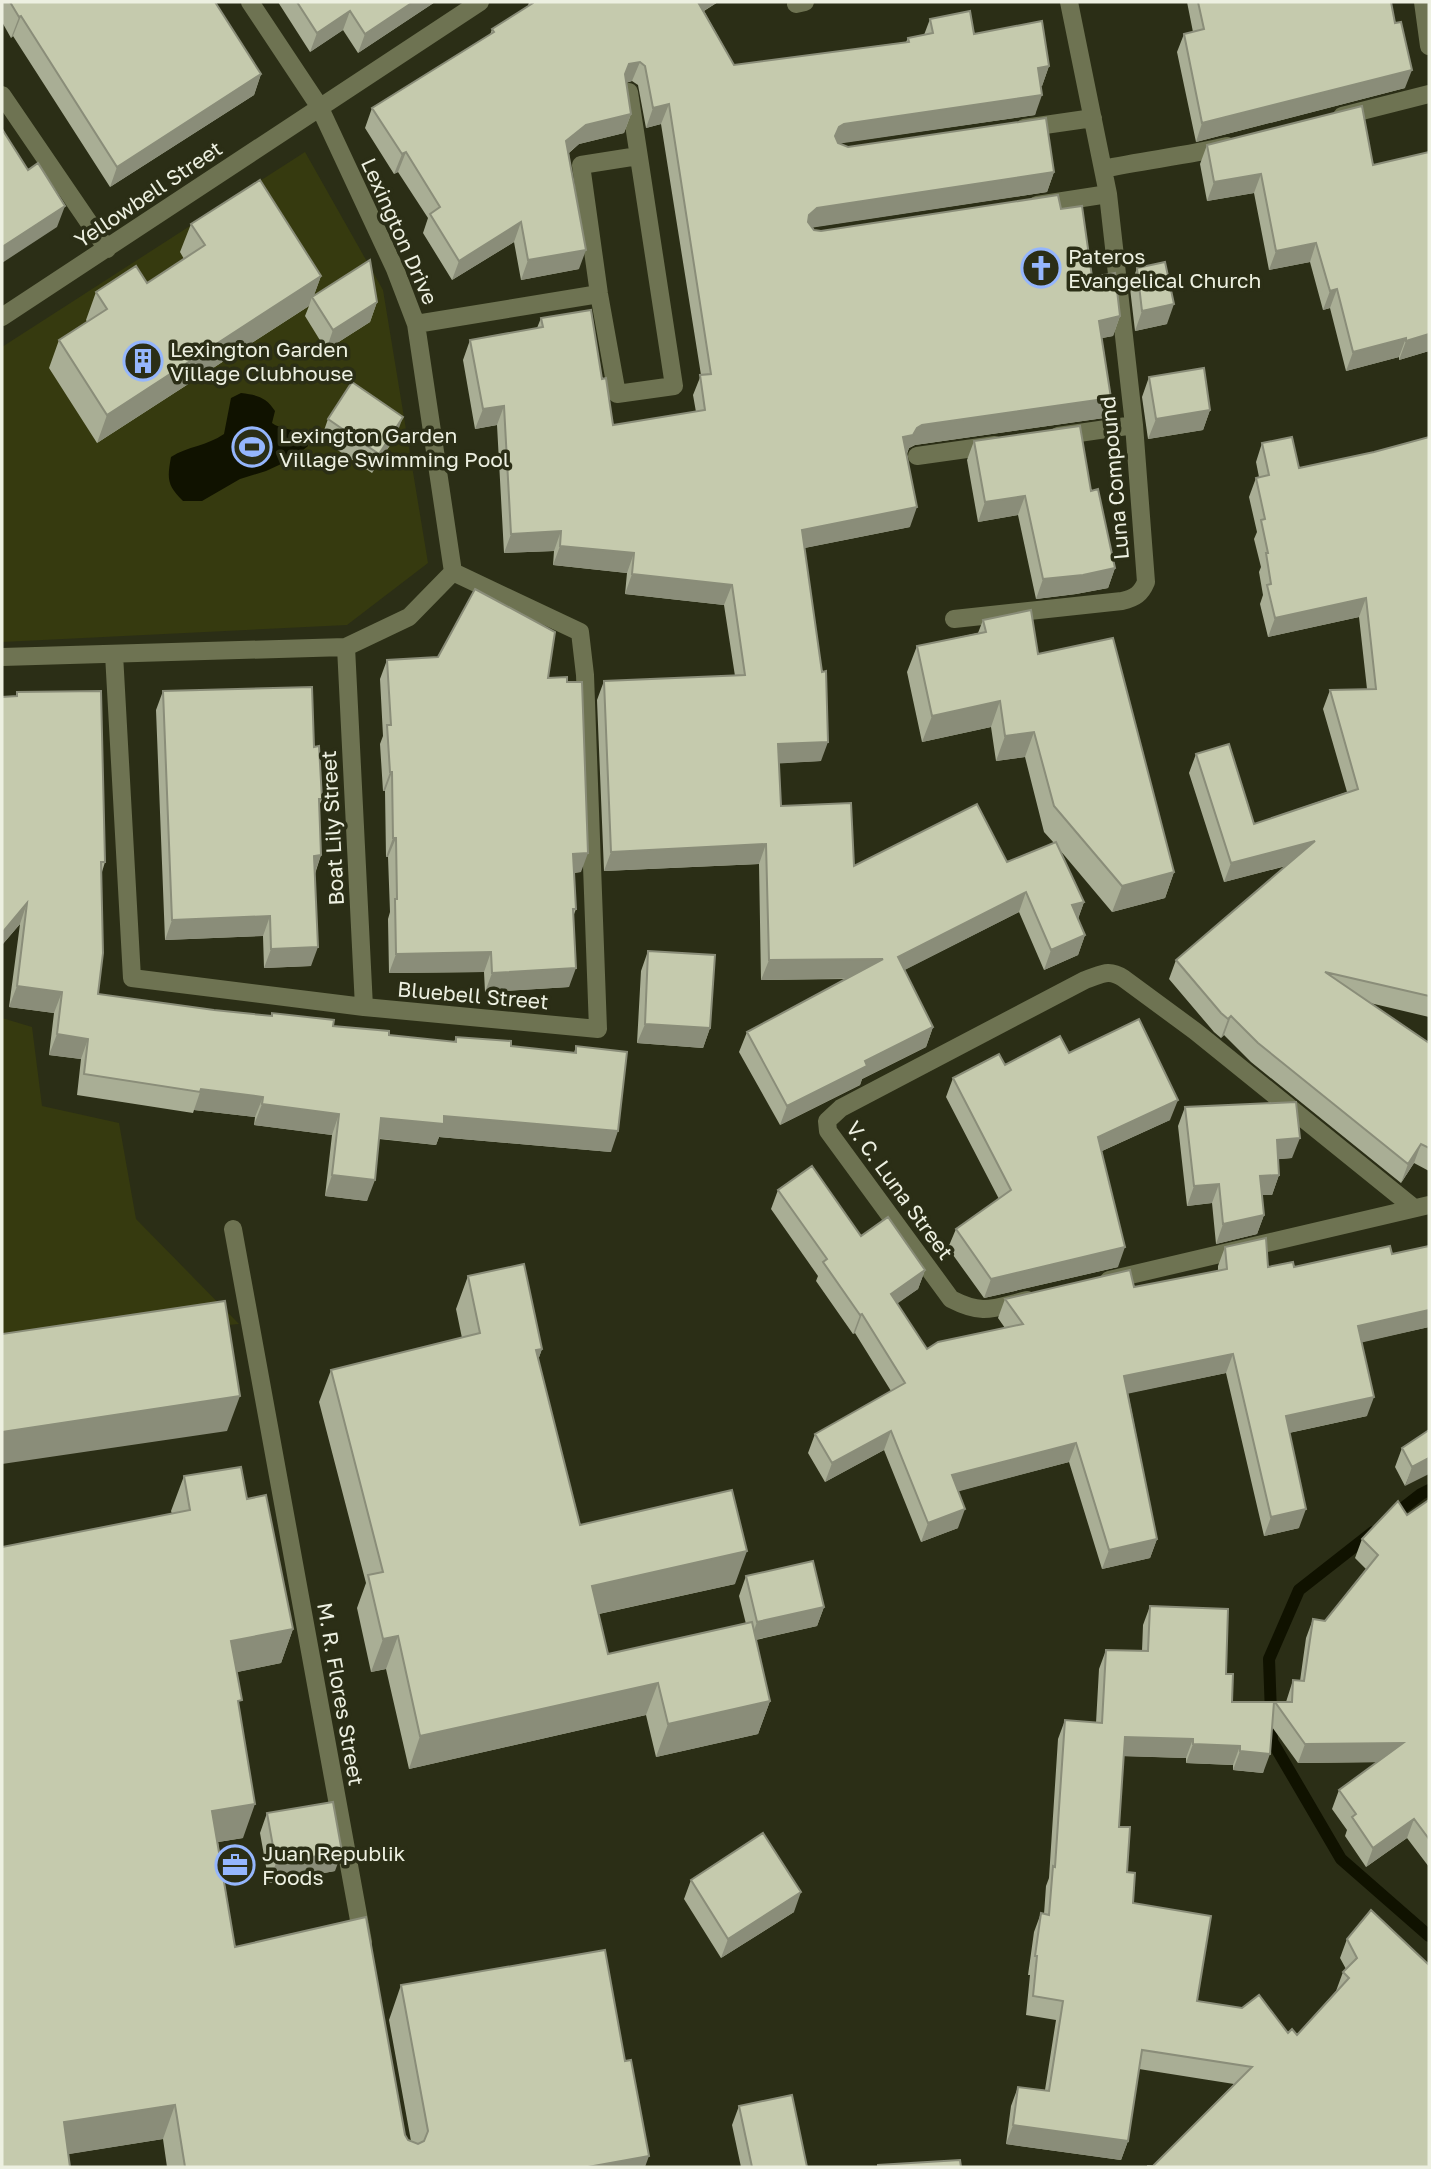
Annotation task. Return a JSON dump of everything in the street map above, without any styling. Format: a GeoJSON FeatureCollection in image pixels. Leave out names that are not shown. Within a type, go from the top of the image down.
{"type":"FeatureCollection","features":[{"type":"Feature","properties":{"kind":"street","name":"Lexington Drive"},"geometry":{"type":"LineString","coordinates":[[250,2],[319,106],[394,269],[416,324],[453,572]]}},
{"type":"Feature","properties":{"kind":"street","name":"Yellowbell Street"},"geometry":{"type":"LineString","coordinates":[[2,317],[480,2]]}},
{"type":"Feature","properties":{"kind":"street","name":"Luna Compound"},"geometry":{"type":"LineString","coordinates":[[954,620],[1122,601],[1134,598],[1142,592],[1146,582],[1134,425],[1108,194],[1069,2]]}},
{"type":"Feature","properties":{"kind":"street"},"geometry":{"type":"LineString","coordinates":[[1423,2],[1429,46]]}},
{"type":"Feature","properties":{"kind":"street"},"geometry":{"type":"LineString","coordinates":[[629,92],[674,386],[617,394],[599,294],[581,165],[638,156]]}},
{"type":"Feature","properties":{"kind":"street"},"geometry":{"type":"LineString","coordinates":[[1320,122],[1429,94]]}},
{"type":"Feature","properties":{"kind":"street"},"geometry":{"type":"LineString","coordinates":[[2,95],[107,249]]}},
{"type":"Feature","properties":{"kind":"street"},"geometry":{"type":"LineString","coordinates":[[1013,130],[1093,118]]}},
{"type":"Feature","properties":{"kind":"street"},"geometry":{"type":"LineString","coordinates":[[1103,169],[1139,160],[1190,155],[1242,142]]}},
{"type":"Feature","properties":{"kind":"street"},"geometry":{"type":"LineString","coordinates":[[1014,208],[1108,194]]}},
{"type":"Feature","properties":{"kind":"street"},"geometry":{"type":"LineString","coordinates":[[416,324],[599,294]]}},
{"type":"Feature","properties":{"kind":"street"},"geometry":{"type":"LineString","coordinates":[[1039,439],[1134,425]]}},
{"type":"Feature","properties":{"kind":"street"},"geometry":{"type":"LineString","coordinates":[[917,456],[1012,443]]}},
{"type":"Feature","properties":{"kind":"street"},"geometry":{"type":"LineString","coordinates":[[2,657],[346,647],[410,617],[453,572]]}},
{"type":"Feature","properties":{"kind":"street","name":"Bluebell Street"},"geometry":{"type":"LineString","coordinates":[[114,654],[132,978],[364,1007],[598,1029],[586,675],[580,632],[453,572]]}},
{"type":"Feature","properties":{"kind":"street","name":"Boat Lily Street"},"geometry":{"type":"LineString","coordinates":[[346,647],[364,1007]]}},
{"type":"Feature","properties":{"kind":"street","name":"V. C. Luna Street"},"geometry":{"type":"LineString","coordinates":[[1038,1297],[984,1310],[970,1309],[951,1299],[828,1131],[827,1121],[841,1108],[1085,980],[1108,972],[1114,972],[1123,978],[1195,1031],[1422,1206]]}},
{"type":"Feature","properties":{"kind":"street","name":"V. C. Luna Street"},"geometry":{"type":"LineString","coordinates":[[1091,1284],[1422,1206]]}},
{"type":"Feature","properties":{"kind":"street","name":"M. R. Flores Street"},"geometry":{"type":"LineString","coordinates":[[233,1229],[368,1965]]}},
{"type":"Feature","properties":{"kind":"green space"},"geometry":{"type":"Polygon","coordinates":[[[305,152],[383,290],[428,563],[347,625],[2,642],[2,347],[305,152]]]}},
{"type":"Feature","properties":{"kind":"green space"},"geometry":{"type":"Polygon","coordinates":[[[2,1018],[32,1027],[42,1106],[119,1123],[136,1219],[239,1324],[148,1332],[2,1351],[2,1018]]]}},
{"type":"Feature","properties":{"kind":"shaded area","name":"Lexington Garden Village Swimming Pool"},"geometry":{"type":"Polygon","coordinates":[[[241,393],[265,400],[275,411],[272,423],[305,434],[308,446],[292,459],[240,479],[202,501],[183,501],[169,481],[171,457],[224,434],[231,398],[241,393]]]}},
{"type":"Feature","properties":{"kind":"building"},"geometry":{"type":"Polygon","coordinates":[[[10,2],[215,2],[261,74],[117,167],[10,2]]]}},
{"type":"Feature","properties":{"kind":"building"},"geometry":{"type":"Polygon","coordinates":[[[297,2],[413,2],[365,34],[350,11],[317,33],[297,2]]]}},
{"type":"Feature","properties":{"kind":"building"},"geometry":{"type":"Polygon","coordinates":[[[533,2],[698,2],[734,65],[909,42],[908,38],[933,33],[930,19],[970,11],[974,34],[1042,21],[1049,66],[1038,68],[1042,95],[844,124],[839,127],[835,136],[838,143],[848,147],[1046,118],[1054,172],[817,208],[809,215],[808,222],[814,230],[821,231],[1058,195],[1061,209],[1082,206],[1092,277],[1115,273],[1120,316],[1099,321],[1111,398],[922,425],[913,435],[903,437],[917,507],[802,530],[822,672],[826,671],[828,742],[778,744],[781,806],[851,803],[854,866],[977,804],[1007,862],[1056,842],[1084,902],[1072,905],[1085,935],[1051,950],[1026,892],[898,957],[933,1027],[865,1061],[867,1066],[787,1106],[747,1032],[883,959],[769,960],[766,844],[611,852],[604,681],[745,675],[732,585],[632,574],[634,553],[560,546],[561,531],[511,534],[504,406],[483,409],[470,340],[543,327],[541,318],[591,310],[602,379],[606,378],[613,425],[705,410],[700,375],[711,374],[669,104],[653,108],[645,66],[640,62],[629,64],[625,74],[631,114],[586,125],[566,141],[586,250],[528,260],[521,222],[459,261],[430,214],[440,207],[406,152],[402,154],[372,108],[494,32],[492,29],[533,2]]]}},
{"type":"Feature","properties":{"kind":"building"},"geometry":{"type":"Polygon","coordinates":[[[1198,2],[1391,2],[1395,23],[1401,22],[1412,70],[1202,123],[1184,34],[1204,29],[1198,2]]]}},
{"type":"Feature","properties":{"kind":"building"},"geometry":{"type":"Polygon","coordinates":[[[1362,106],[1373,165],[1429,152],[1429,334],[1353,352],[1337,289],[1330,291],[1316,243],[1276,251],[1261,174],[1214,182],[1207,145],[1362,106]]]}},
{"type":"Feature","properties":{"kind":"building"},"geometry":{"type":"Polygon","coordinates":[[[2,129],[28,170],[38,163],[65,206],[2,247],[2,129]]]}},
{"type":"Feature","properties":{"kind":"building"},"geometry":{"type":"Polygon","coordinates":[[[260,180],[321,276],[107,415],[59,340],[107,309],[96,292],[136,266],[147,283],[205,245],[191,224],[260,180]]]}},
{"type":"Feature","properties":{"kind":"building"},"geometry":{"type":"Polygon","coordinates":[[[370,260],[377,302],[333,330],[312,297],[370,260]]]}},
{"type":"Feature","properties":{"kind":"building"},"geometry":{"type":"Polygon","coordinates":[[[1165,262],[1174,304],[1142,311],[1137,268],[1165,262]]]}},
{"type":"Feature","properties":{"kind":"building"},"geometry":{"type":"Polygon","coordinates":[[[1204,368],[1210,410],[1156,419],[1149,377],[1204,368]]]}},
{"type":"Feature","properties":{"kind":"building"},"geometry":{"type":"Polygon","coordinates":[[[352,382],[403,417],[379,454],[328,419],[352,382]]]}},
{"type":"Feature","properties":{"kind":"building"},"geometry":{"type":"Polygon","coordinates":[[[1080,426],[1091,491],[1098,489],[1115,568],[1043,579],[1025,496],[985,502],[974,441],[1080,426]]]}},
{"type":"Feature","properties":{"kind":"building"},"geometry":{"type":"Polygon","coordinates":[[[1292,437],[1299,468],[1429,437],[1429,996],[1325,972],[1429,1043],[1429,1148],[1421,1144],[1408,1164],[1258,1043],[1231,1016],[1228,1019],[1221,1013],[1176,960],[1315,841],[1231,863],[1196,754],[1229,744],[1254,824],[1358,789],[1330,690],[1376,689],[1366,598],[1275,618],[1267,585],[1271,584],[1261,520],[1265,519],[1256,478],[1269,475],[1262,443],[1292,437]]]}},
{"type":"Feature","properties":{"kind":"building"},"geometry":{"type":"Polygon","coordinates":[[[475,589],[555,632],[548,678],[567,677],[567,682],[582,682],[588,853],[573,854],[576,968],[492,973],[491,952],[396,954],[396,838],[393,838],[392,772],[387,725],[391,725],[387,660],[438,657],[475,589]]]}},
{"type":"Feature","properties":{"kind":"building"},"geometry":{"type":"Polygon","coordinates":[[[1031,610],[1038,654],[1113,638],[1174,872],[1122,886],[1054,806],[1034,732],[1005,736],[1000,701],[932,716],[917,646],[986,632],[983,620],[1031,610]]]}},
{"type":"Feature","properties":{"kind":"building"},"geometry":{"type":"Polygon","coordinates":[[[312,687],[314,747],[319,746],[322,799],[319,799],[321,855],[314,856],[318,947],[271,949],[270,916],[172,920],[163,691],[312,687]]]}},
{"type":"Feature","properties":{"kind":"building"},"geometry":{"type":"Polygon","coordinates":[[[101,691],[105,862],[101,862],[103,953],[98,994],[214,1010],[334,1020],[333,1026],[389,1031],[389,1035],[456,1042],[456,1037],[511,1041],[511,1046],[576,1053],[576,1046],[627,1052],[618,1131],[444,1116],[444,1124],[381,1118],[375,1180],[332,1175],[339,1114],[262,1104],[263,1097],[201,1089],[200,1092],[84,1074],[88,1039],[57,1034],[62,992],[17,986],[27,903],[2,933],[2,697],[17,696],[17,692],[101,691]]]}},
{"type":"Feature","properties":{"kind":"building"},"geometry":{"type":"Polygon","coordinates":[[[648,951],[715,955],[710,1028],[645,1024],[648,951]]]}},
{"type":"Feature","properties":{"kind":"building"},"geometry":{"type":"Polygon","coordinates":[[[1139,1019],[1178,1100],[1098,1137],[1125,1247],[991,1279],[956,1229],[1011,1190],[953,1078],[999,1054],[1005,1065],[1060,1036],[1069,1053],[1139,1019]]]}},
{"type":"Feature","properties":{"kind":"building"},"geometry":{"type":"Polygon","coordinates":[[[1296,1102],[1300,1138],[1277,1140],[1279,1175],[1260,1176],[1264,1215],[1223,1224],[1219,1184],[1194,1186],[1185,1107],[1296,1102]]]}},
{"type":"Feature","properties":{"kind":"building"},"geometry":{"type":"Polygon","coordinates":[[[812,1166],[861,1236],[888,1217],[925,1270],[891,1294],[927,1349],[938,1342],[1023,1324],[1005,1299],[1130,1270],[1134,1287],[1227,1269],[1225,1247],[1266,1238],[1268,1267],[1293,1262],[1294,1267],[1390,1246],[1392,1254],[1429,1246],[1429,1310],[1358,1326],[1374,1397],[1286,1416],[1306,1509],[1271,1517],[1233,1354],[1124,1376],[1157,1539],[1109,1550],[1076,1443],[952,1475],[965,1509],[928,1523],[891,1431],[832,1463],[815,1434],[905,1383],[862,1314],[860,1315],[823,1262],[827,1259],[778,1190],[812,1166]]]}},
{"type":"Feature","properties":{"kind":"building"},"geometry":{"type":"Polygon","coordinates":[[[524,1264],[542,1349],[536,1350],[580,1525],[732,1490],[747,1551],[592,1586],[608,1654],[752,1622],[770,1701],[668,1724],[658,1683],[420,1736],[398,1636],[383,1639],[368,1575],[383,1572],[331,1370],[480,1333],[468,1276],[524,1264]]]}},
{"type":"Feature","properties":{"kind":"building"},"geometry":{"type":"Polygon","coordinates":[[[225,1301],[240,1396],[2,1432],[2,1334],[225,1301]]]}},
{"type":"Feature","properties":{"kind":"building"},"geometry":{"type":"Polygon","coordinates":[[[1429,1430],[1429,1458],[1412,1467],[1402,1448],[1429,1430]]]}},
{"type":"Feature","properties":{"kind":"building"},"geometry":{"type":"Polygon","coordinates":[[[241,1467],[247,1499],[266,1495],[293,1629],[231,1641],[242,1700],[238,1701],[255,1804],[212,1811],[235,1947],[366,1917],[405,2135],[408,2140],[418,2144],[424,2141],[428,2131],[401,1985],[605,1950],[625,2061],[631,2060],[649,2156],[588,2167],[185,2167],[175,2105],[64,2122],[70,2167],[2,2167],[2,1547],[190,1510],[184,1476],[241,1467]]]}},
{"type":"Feature","properties":{"kind":"building"},"geometry":{"type":"Polygon","coordinates":[[[1429,1500],[1429,1839],[1414,1819],[1373,1848],[1352,1817],[1356,1814],[1339,1790],[1403,1743],[1305,1744],[1275,1702],[1292,1702],[1293,1680],[1304,1681],[1313,1619],[1325,1621],[1378,1555],[1362,1539],[1398,1501],[1407,1515],[1429,1500]]]}},
{"type":"Feature","properties":{"kind":"building"},"geometry":{"type":"Polygon","coordinates":[[[813,1561],[824,1607],[757,1622],[746,1576],[813,1561]]]}},
{"type":"Feature","properties":{"kind":"building"},"geometry":{"type":"Polygon","coordinates":[[[1150,1606],[1228,1609],[1226,1674],[1233,1674],[1232,1702],[1274,1702],[1270,1754],[1240,1751],[1240,1746],[1193,1744],[1193,1739],[1125,1737],[1119,1827],[1130,1827],[1127,1872],[1135,1873],[1133,1903],[1211,1916],[1197,2001],[1242,2008],[1259,1995],[1288,2033],[1292,2029],[1297,2035],[1349,1978],[1343,1972],[1357,1958],[1347,1939],[1371,1910],[1429,1965],[1429,2167],[1148,2167],[1153,2166],[1252,2067],[1142,2050],[1128,2141],[1013,2125],[1018,2087],[1049,2091],[1063,2001],[1033,1996],[1041,1913],[1049,1915],[1053,1866],[1055,1867],[1065,1720],[1102,1723],[1106,1650],[1148,1651],[1150,1606]]]}},
{"type":"Feature","properties":{"kind":"building"},"geometry":{"type":"Polygon","coordinates":[[[333,1802],[342,1852],[276,1863],[267,1813],[333,1802]]]}},
{"type":"Feature","properties":{"kind":"building"},"geometry":{"type":"Polygon","coordinates":[[[763,1833],[801,1892],[728,1939],[691,1880],[763,1833]]]}},
{"type":"Feature","properties":{"kind":"building"},"geometry":{"type":"Polygon","coordinates":[[[792,2095],[807,2167],[752,2167],[739,2106],[792,2095]]]}},
{"type":"Feature","properties":{"kind":"building"},"geometry":{"type":"Polygon","coordinates":[[[960,2160],[961,2167],[878,2167],[878,2165],[960,2160]]]}},
{"type":"Feature","properties":{"kind":"waterway"},"geometry":{"type":"LineString","coordinates":[[1390,1518],[1429,1490]]}},
{"type":"Feature","properties":{"kind":"waterway"},"geometry":{"type":"LineString","coordinates":[[1373,1532],[1299,1590],[1269,1659],[1272,1741],[1341,1859],[1429,1936]]}},
{"type":"Feature","properties":{"kind":"place","name":"Pateros Evangelical Church"},"geometry":{"type":"Point","coordinates":[1041,268]}},
{"type":"Feature","properties":{"kind":"place","name":"Lexington Garden Village Clubhouse"},"geometry":{"type":"Point","coordinates":[143,361]}},
{"type":"Feature","properties":{"kind":"place","name":"Lexington Garden Village Swimming Pool"},"geometry":{"type":"Point","coordinates":[252,447]}},
{"type":"Feature","properties":{"kind":"place","name":"Juan Republik Foods"},"geometry":{"type":"Point","coordinates":[235,1865]}}]}
